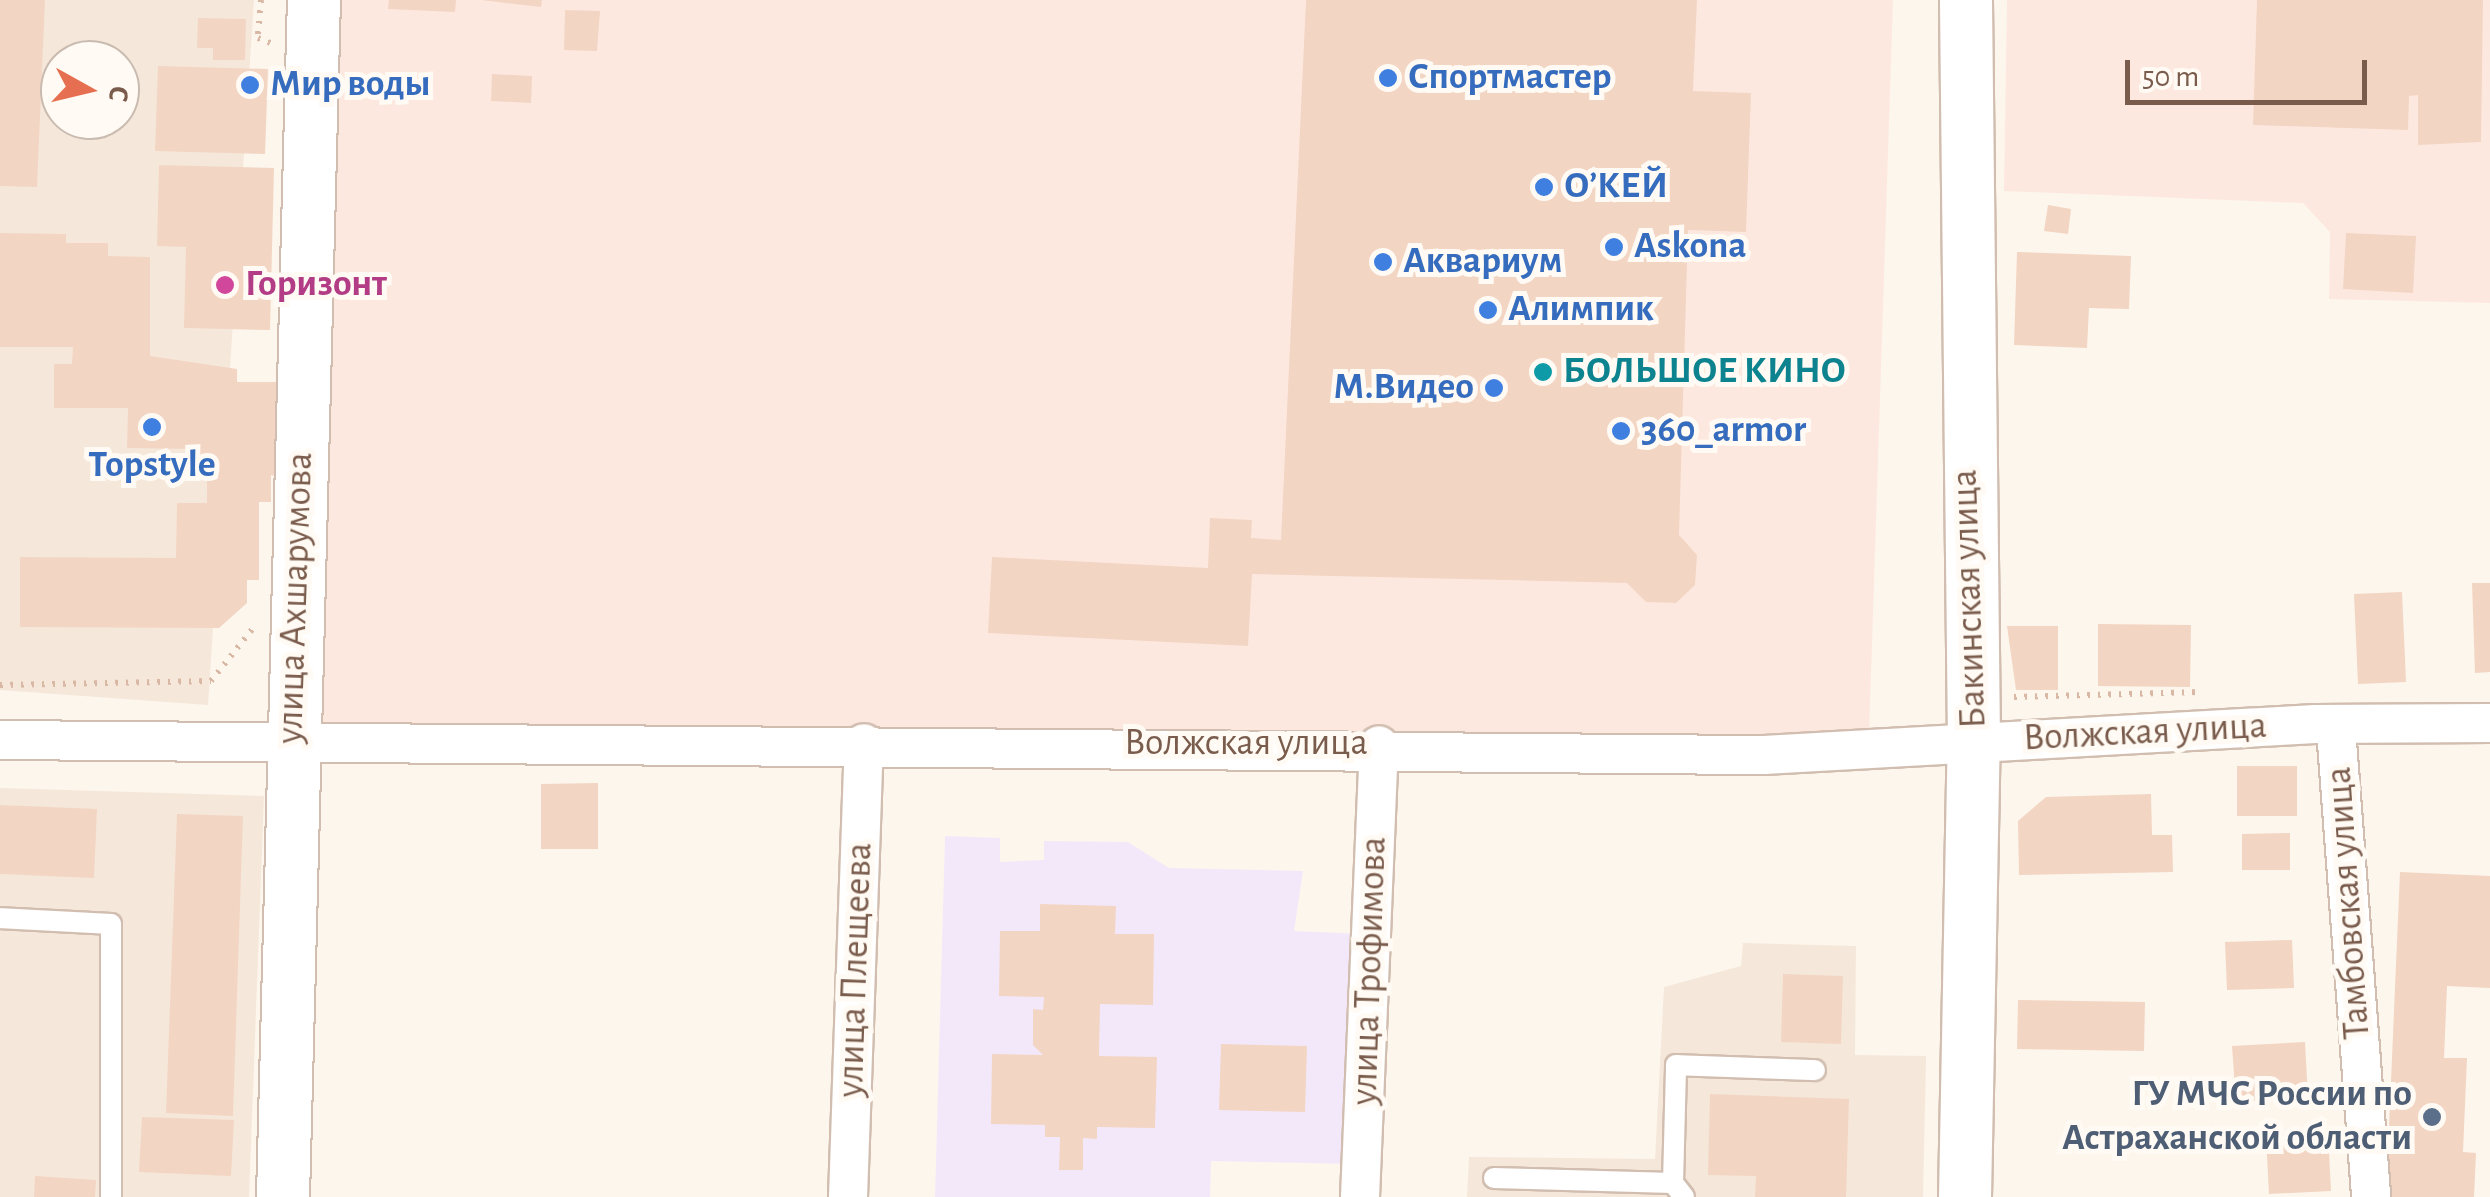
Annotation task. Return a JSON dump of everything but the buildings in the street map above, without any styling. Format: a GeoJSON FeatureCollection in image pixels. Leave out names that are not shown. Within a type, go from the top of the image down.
{"type":"FeatureCollection","features":[{"type":"Feature","properties":{"kind":"street","name":"улица Ахшарумова"},"geometry":{"type":"LineString","coordinates":[[284,1197],[292,741],[314,0]]}},
{"type":"Feature","properties":{"kind":"street","name":"Бакинская улица"},"geometry":{"type":"LineString","coordinates":[[1965,1197],[1974,742],[1966,0]]}},
{"type":"Feature","properties":{"kind":"street","name":"Волжская улица"},"geometry":{"type":"LineString","coordinates":[[0,740],[1380,745],[1764,755],[1974,742],[2490,724]]}},
{"type":"Feature","properties":{"kind":"street","name":"Тамбовская улица"},"geometry":{"type":"LineString","coordinates":[[2336,729],[2370,1197]]}},
{"type":"Feature","properties":{"kind":"street","name":"улица Плещеева"},"geometry":{"type":"LineString","coordinates":[[848,1197],[864,743]]}},
{"type":"Feature","properties":{"kind":"street","name":"улица Трофимова"},"geometry":{"type":"LineString","coordinates":[[1360,1197],[1380,745]]}},
{"type":"Feature","properties":{"kind":"lane"},"geometry":{"type":"LineString","coordinates":[[0,918],[111,924],[111,1197]]}},
{"type":"Feature","properties":{"kind":"lane"},"geometry":{"type":"LineString","coordinates":[[1494,1178],[1678,1190],[1676,1065],[1815,1070]]}},
{"type":"Feature","properties":{"kind":"path"},"geometry":{"type":"LineString","coordinates":[[261,0],[258,38],[282,48]]}},
{"type":"Feature","properties":{"kind":"path"},"geometry":{"type":"LineString","coordinates":[[0,685],[210,681],[267,612]]}},
{"type":"Feature","properties":{"kind":"shaded area"},"geometry":{"type":"Polygon","coordinates":[[[0,0],[254,0],[208,705],[0,690],[0,0]]]}},
{"type":"Feature","properties":{"kind":"shaded area"},"geometry":{"type":"Polygon","coordinates":[[[320,0],[1893,0],[1869,735],[299,728],[320,0]]]}},
{"type":"Feature","properties":{"kind":"shaded area"},"geometry":{"type":"Polygon","coordinates":[[[2007,0],[2490,0],[2490,303],[2329,299],[2330,232],[2303,203],[2004,191],[2007,0]]]}},
{"type":"Feature","properties":{"kind":"shaded area"},"geometry":{"type":"Polygon","coordinates":[[[0,788],[264,796],[249,1197],[0,1197],[0,788]]]}},
{"type":"Feature","properties":{"kind":"shaded area"},"geometry":{"type":"Polygon","coordinates":[[[945,836],[1000,838],[1000,862],[1044,860],[1044,841],[1128,842],[1169,868],[1303,871],[1294,931],[1362,934],[1355,1164],[1211,1161],[1210,1197],[935,1197],[945,836]]]}},
{"type":"Feature","properties":{"kind":"shaded area"},"geometry":{"type":"Polygon","coordinates":[[[1743,943],[1856,946],[1855,1055],[1926,1056],[1923,1197],[1467,1197],[1469,1157],[1655,1159],[1664,987],[1741,966],[1743,943]]]}},
{"type":"Feature","properties":{"kind":"place","name":"Спортмастер"},"geometry":{"type":"Point","coordinates":[1388,78]}},
{"type":"Feature","properties":{"kind":"place","name":"Мир воды"},"geometry":{"type":"Point","coordinates":[250,85]}},
{"type":"Feature","properties":{"kind":"place","name":"О’КЕЙ"},"geometry":{"type":"Point","coordinates":[1544,187]}},
{"type":"Feature","properties":{"kind":"place","name":"Askona"},"geometry":{"type":"Point","coordinates":[1614,247]}},
{"type":"Feature","properties":{"kind":"place","name":"Аквариум"},"geometry":{"type":"Point","coordinates":[1383,262]}},
{"type":"Feature","properties":{"kind":"place","name":"Горизонт"},"geometry":{"type":"Point","coordinates":[225,285]}},
{"type":"Feature","properties":{"kind":"place","name":"Алимпик"},"geometry":{"type":"Point","coordinates":[1488,310]}},
{"type":"Feature","properties":{"kind":"place","name":"БОЛЬШОЕ КИНО"},"geometry":{"type":"Point","coordinates":[1543,372]}},
{"type":"Feature","properties":{"kind":"place","name":"М.Видео"},"geometry":{"type":"Point","coordinates":[1494,388]}},
{"type":"Feature","properties":{"kind":"place","name":"Topstyle"},"geometry":{"type":"Point","coordinates":[152,427]}},
{"type":"Feature","properties":{"kind":"place","name":"360_armor"},"geometry":{"type":"Point","coordinates":[1621,431]}},
{"type":"Feature","properties":{"kind":"place","name":"ГУ МЧС России по Астраханской области"},"geometry":{"type":"Point","coordinates":[2432,1117]}}]}
